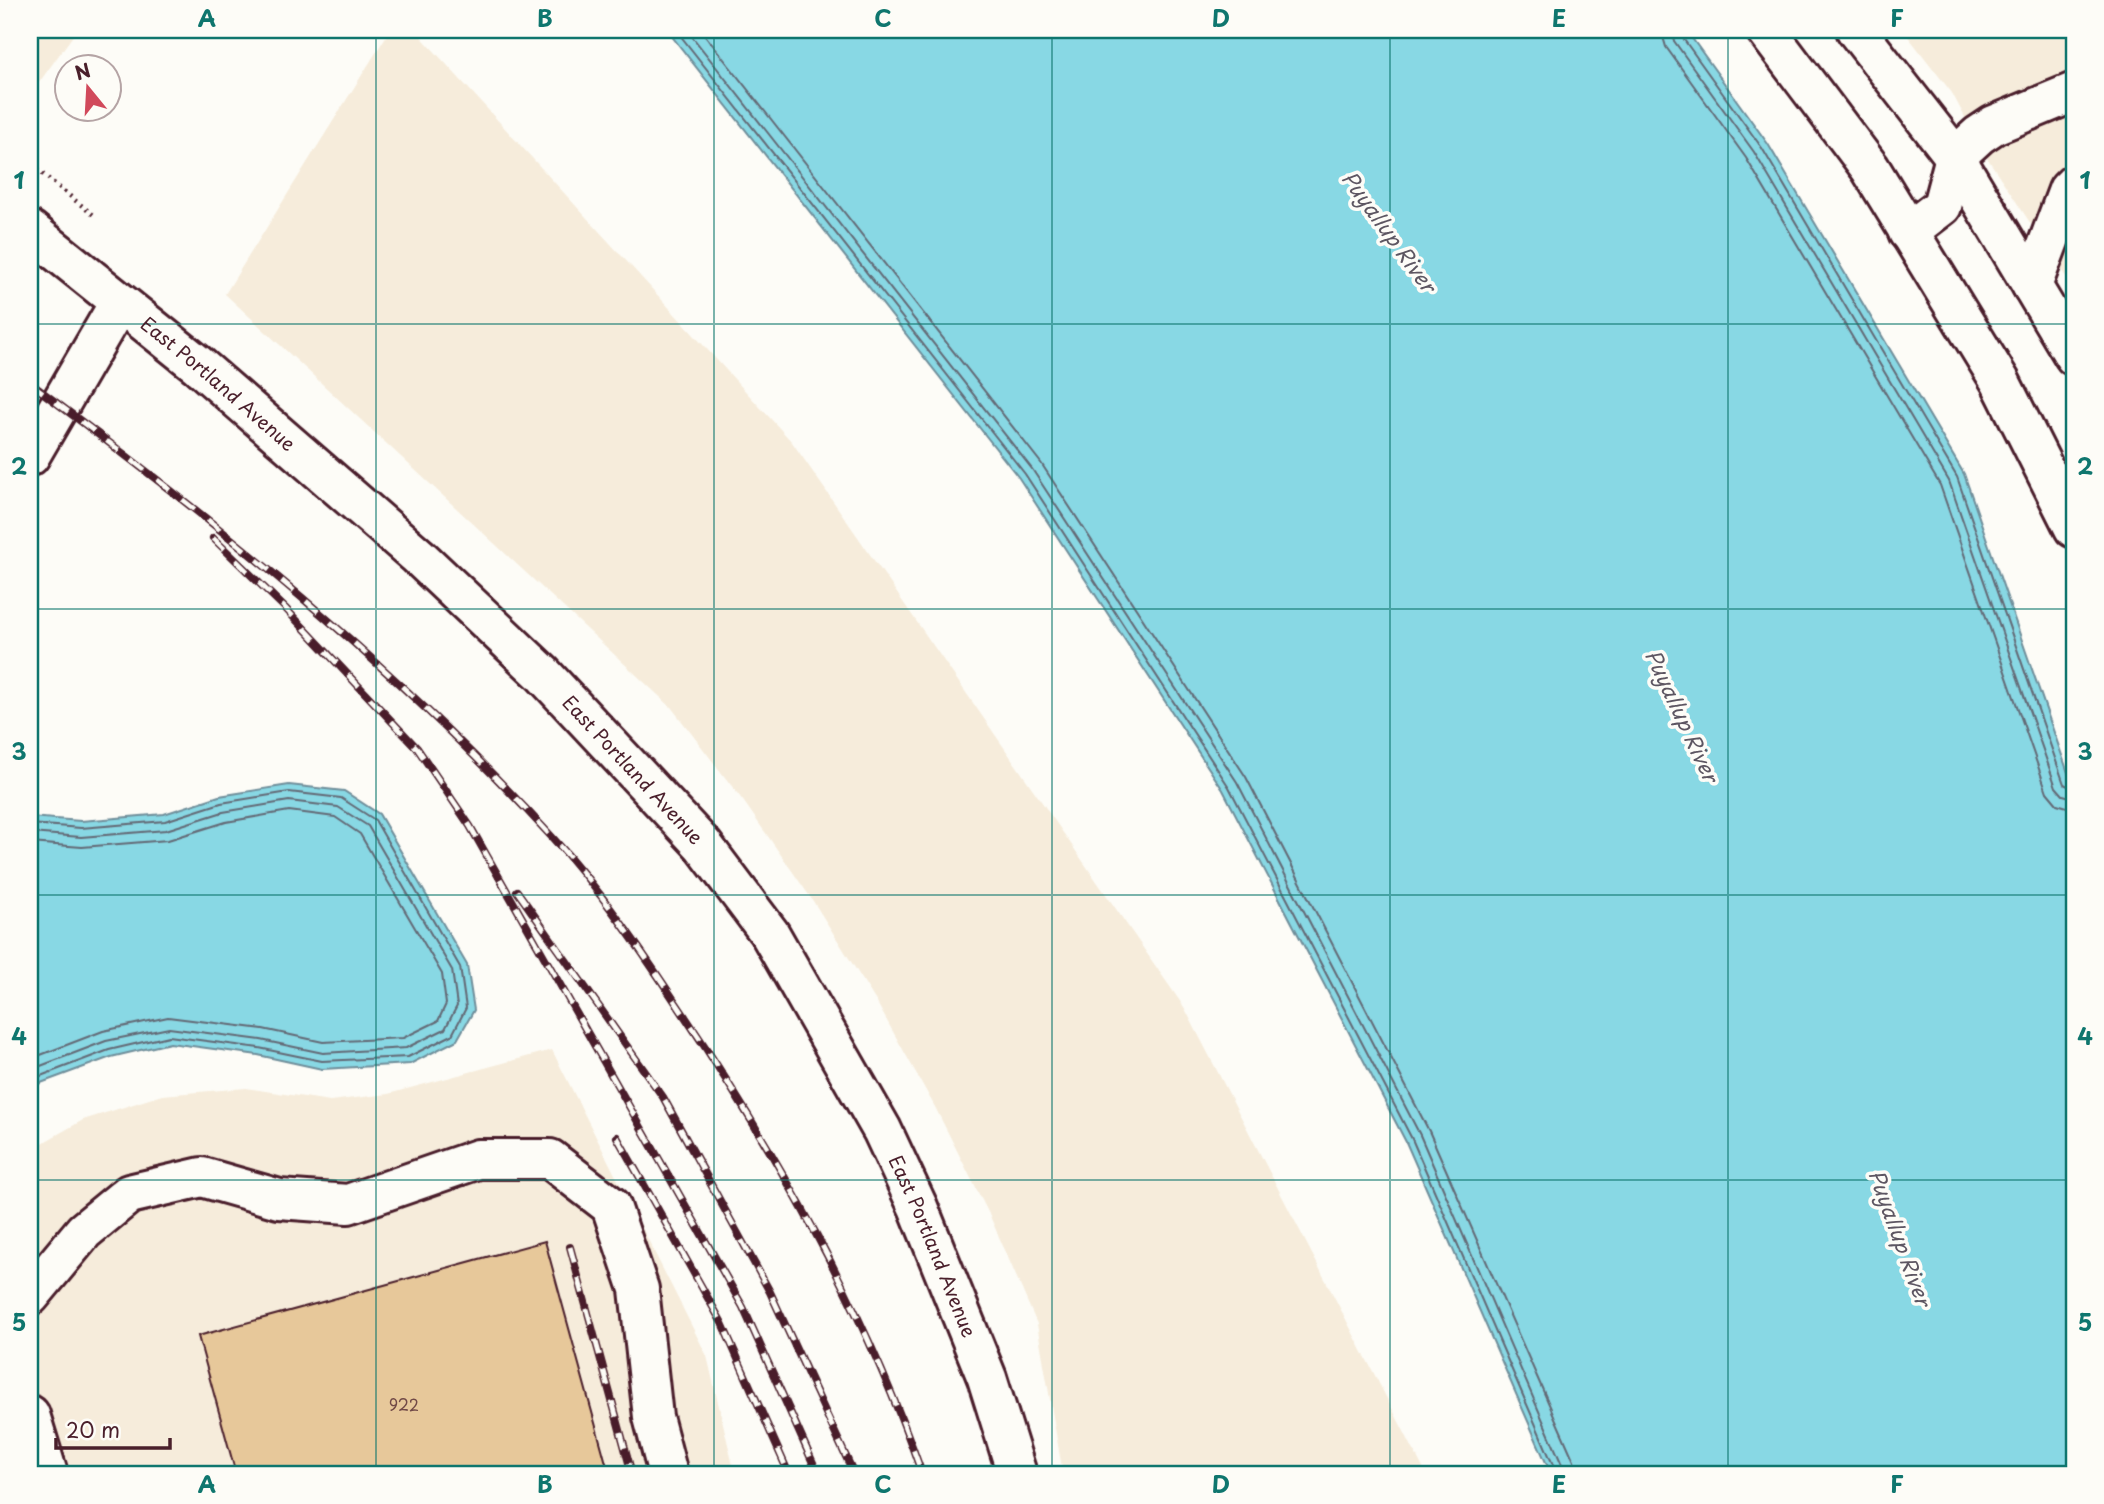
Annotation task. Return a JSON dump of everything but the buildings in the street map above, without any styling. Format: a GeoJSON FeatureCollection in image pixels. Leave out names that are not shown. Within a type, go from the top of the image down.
{"type":"FeatureCollection","features":[{"type":"Feature","properties":{"kind":"street"},"geometry":{"type":"LineString","coordinates":[[1766,30],[1870,168],[2000,382],[2074,528]]}},
{"type":"Feature","properties":{"kind":"street"},"geometry":{"type":"LineString","coordinates":[[1856,30],[1955,157],[2074,356]]}},
{"type":"Feature","properties":{"kind":"street"},"geometry":{"type":"LineString","coordinates":[[1909,232],[1942,206],[1955,157],[1994,125],[2074,92]]}},
{"type":"Feature","properties":{"kind":"street"},"geometry":{"type":"LineString","coordinates":[[2032,286],[2067,190],[2074,184]]}},
{"type":"Feature","properties":{"kind":"street","name":"East Portland Avenue"},"geometry":{"type":"LineString","coordinates":[[30,230],[197,364],[418,556],[543,674],[703,845],[770,934],[883,1130],[918,1207],[988,1378],[1017,1474]]}},
{"type":"Feature","properties":{"kind":"street"},"geometry":{"type":"LineString","coordinates":[[30,456],[119,303]]}},
{"type":"Feature","properties":{"kind":"street"},"geometry":{"type":"LineString","coordinates":[[30,1296],[83,1231],[129,1194],[202,1177],[279,1199],[348,1204],[478,1159],[551,1158],[611,1206],[639,1289],[653,1417],[668,1474]]}},
{"type":"Feature","properties":{"kind":"street"},"geometry":{"type":"LineString","coordinates":[[30,1415],[48,1474]]}},
{"type":"Feature","properties":{"kind":"path"},"geometry":{"type":"LineString","coordinates":[[30,150],[35,168],[96,217]]}},
{"type":"Feature","properties":{"kind":"shaded area"},"geometry":{"type":"Polygon","coordinates":[[[30,30],[77,30],[61,52],[52,52],[52,65],[30,95],[30,30]]]}},
{"type":"Feature","properties":{"kind":"shaded area"},"geometry":{"type":"Polygon","coordinates":[[[390,30],[415,30],[792,442],[1184,1007],[1426,1474],[1063,1474],[1037,1324],[989,1214],[935,1107],[877,1003],[813,901],[744,802],[671,707],[225,294],[390,30]]]}},
{"type":"Feature","properties":{"kind":"shaded area"},"geometry":{"type":"Polygon","coordinates":[[[1903,30],[2074,30],[2074,289],[1984,153],[1952,93],[1903,30]]]}},
{"type":"Feature","properties":{"kind":"shaded area"},"geometry":{"type":"Polygon","coordinates":[[[552,1050],[707,1356],[735,1474],[30,1474],[30,1150],[83,1120],[162,1095],[246,1088],[330,1101],[388,1094],[552,1050]]]}},
{"type":"Feature","properties":{"kind":"water","name":"Puyallup River"},"geometry":{"type":"Polygon","coordinates":[[[667,30],[1686,30],[1768,144],[1964,474],[2074,790],[2074,1474],[1551,1474],[1406,1142],[1223,790],[1019,478],[667,30]]]}},
{"type":"Feature","properties":{"kind":"water"},"geometry":{"type":"Polygon","coordinates":[[[289,785],[344,791],[379,814],[467,965],[474,1010],[457,1040],[410,1064],[322,1069],[258,1055],[170,1043],[111,1057],[30,1087],[30,817],[81,821],[164,814],[219,796],[289,785]]]}},
{"type":"Feature","properties":{"kind":"railway"},"geometry":{"type":"LineString","coordinates":[[30,383],[235,542],[367,654],[492,773],[586,877],[635,942],[680,1009],[784,1177],[846,1292],[874,1352],[922,1474]]}},
{"type":"Feature","properties":{"kind":"railway"},"geometry":{"type":"LineString","coordinates":[[213,538],[285,608],[417,748],[470,826],[743,1307],[818,1474]]}},
{"type":"Feature","properties":{"kind":"railway"},"geometry":{"type":"LineString","coordinates":[[517,891],[663,1097],[770,1292],[854,1474]]}},
{"type":"Feature","properties":{"kind":"railway"},"geometry":{"type":"LineString","coordinates":[[617,1137],[722,1323],[789,1474]]}},
{"type":"Feature","properties":{"kind":"railway"},"geometry":{"type":"LineString","coordinates":[[570,1247],[632,1474]]}}]}
